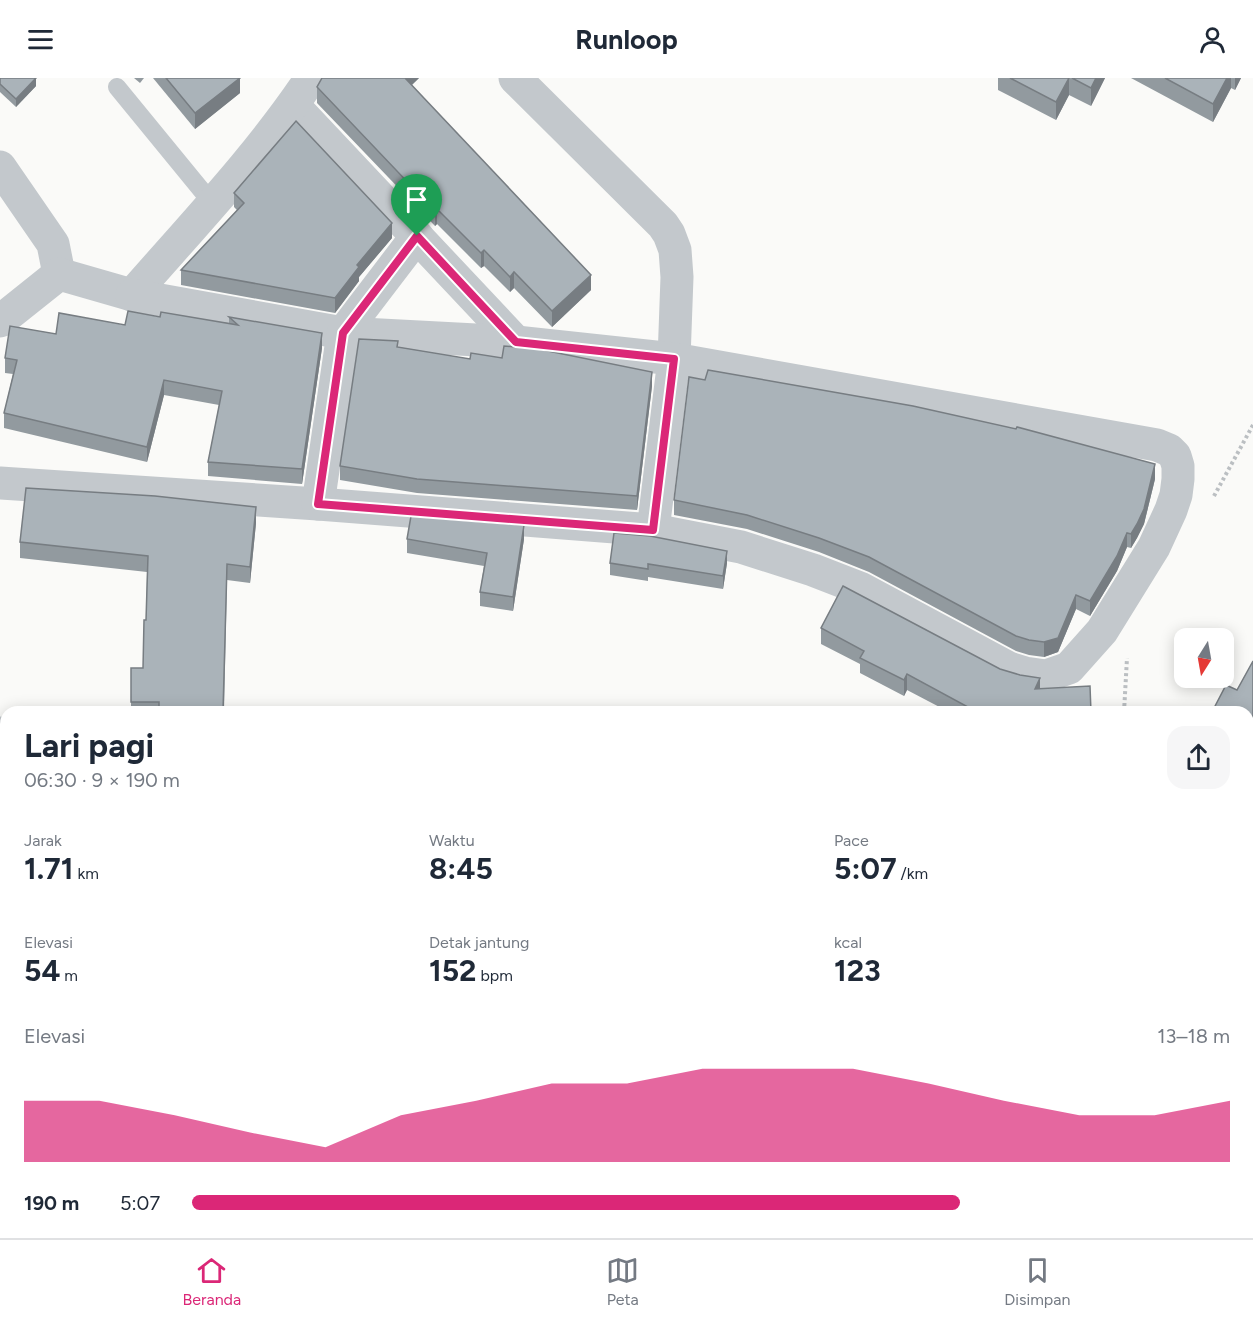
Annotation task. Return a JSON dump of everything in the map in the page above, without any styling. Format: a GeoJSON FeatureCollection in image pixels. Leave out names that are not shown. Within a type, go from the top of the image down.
{"type":"FeatureCollection","features":[{"type":"Feature","properties":{"kind":"street"},"geometry":{"type":"LineString","coordinates":[[515,78],[663,225],[675,250],[677,277],[674,359],[653,530]]}},
{"type":"Feature","properties":{"kind":"street"},"geometry":{"type":"LineString","coordinates":[[132,295],[212,203],[302,91],[417,236],[516,342]]}},
{"type":"Feature","properties":{"kind":"street"},"geometry":{"type":"LineString","coordinates":[[0,167],[53,244],[59,274]]}},
{"type":"Feature","properties":{"kind":"street"},"geometry":{"type":"LineString","coordinates":[[318,504],[343,333],[417,236]]}},
{"type":"Feature","properties":{"kind":"street"},"geometry":{"type":"LineString","coordinates":[[0,483],[318,504],[653,530],[741,547],[813,570],[862,589],[1009,668],[1025,674],[1046,676],[1069,668],[1102,631],[1154,547],[1176,495],[1178,466],[1169,450],[1157,445],[674,359],[516,342],[343,333],[132,295],[59,274]]}},
{"type":"Feature","properties":{"kind":"street"},"geometry":{"type":"LineString","coordinates":[[0,321],[59,274]]}},
{"type":"Feature","properties":{"kind":"lane"},"geometry":{"type":"LineString","coordinates":[[117,87],[212,203]]}},
{"type":"Feature","properties":{"kind":"building"},"geometry":{"type":"Polygon","coordinates":[[[0,78],[36,78],[16,99],[0,84],[0,78]]]}},
{"type":"Feature","properties":{"kind":"building"},"geometry":{"type":"Polygon","coordinates":[[[166,78],[240,78],[195,113],[166,78]]]}},
{"type":"Feature","properties":{"kind":"building"},"geometry":{"type":"Polygon","coordinates":[[[322,78],[405,78],[591,275],[552,311],[514,272],[510,277],[484,250],[481,253],[437,209],[435,211],[317,87],[322,78]]]}},
{"type":"Feature","properties":{"kind":"building"},"geometry":{"type":"Polygon","coordinates":[[[1010,78],[1069,78],[1056,102],[1010,78]]]}},
{"type":"Feature","properties":{"kind":"building"},"geometry":{"type":"Polygon","coordinates":[[[1072,78],[1096,78],[1091,88],[1072,78]]]}},
{"type":"Feature","properties":{"kind":"building"},"geometry":{"type":"Polygon","coordinates":[[[1165,78],[1227,78],[1213,104],[1165,78]]]}},
{"type":"Feature","properties":{"kind":"building"},"geometry":{"type":"Polygon","coordinates":[[[296,121],[392,223],[357,265],[359,267],[335,298],[181,270],[244,203],[234,193],[296,121]]]}},
{"type":"Feature","properties":{"kind":"building"},"geometry":{"type":"Polygon","coordinates":[[[128,311],[160,317],[161,312],[238,325],[229,317],[322,333],[302,469],[208,462],[222,391],[164,380],[147,447],[4,413],[17,360],[5,358],[10,326],[56,334],[59,313],[125,325],[128,311]]]}},
{"type":"Feature","properties":{"kind":"building"},"geometry":{"type":"Polygon","coordinates":[[[359,339],[398,341],[397,347],[470,359],[471,353],[502,358],[504,346],[538,349],[652,372],[637,496],[417,479],[340,466],[359,339]]]}},
{"type":"Feature","properties":{"kind":"building"},"geometry":{"type":"Polygon","coordinates":[[[708,370],[913,406],[1016,429],[1017,427],[1155,464],[1144,509],[1131,534],[1127,533],[1117,556],[1090,601],[1076,595],[1058,638],[1044,642],[1016,636],[869,557],[747,515],[674,500],[689,377],[705,380],[708,370]]]}},
{"type":"Feature","properties":{"kind":"building"},"geometry":{"type":"Polygon","coordinates":[[[26,488],[155,496],[256,507],[250,567],[227,564],[223,706],[159,706],[159,702],[131,702],[131,668],[143,668],[148,556],[20,542],[26,488]]]}},
{"type":"Feature","properties":{"kind":"building"},"geometry":{"type":"Polygon","coordinates":[[[411,516],[524,525],[513,597],[480,592],[487,553],[407,539],[411,516]]]}},
{"type":"Feature","properties":{"kind":"building"},"geometry":{"type":"Polygon","coordinates":[[[614,533],[650,536],[727,551],[723,576],[648,564],[648,569],[610,563],[614,533]]]}},
{"type":"Feature","properties":{"kind":"building"},"geometry":{"type":"Polygon","coordinates":[[[843,586],[1000,669],[1040,678],[1035,689],[1090,686],[1091,706],[966,706],[907,674],[904,680],[860,658],[864,651],[821,628],[843,586]]]}},
{"type":"Feature","properties":{"kind":"building"},"geometry":{"type":"Polygon","coordinates":[[[1253,661],[1253,706],[1215,706],[1224,688],[1237,690],[1253,661]]]}},
{"type":"Feature","properties":{"kind":"route"},"geometry":{"type":"LineString","coordinates":[[417,236],[516,342],[674,359],[653,530],[318,504],[343,333],[417,236]]}}]}
